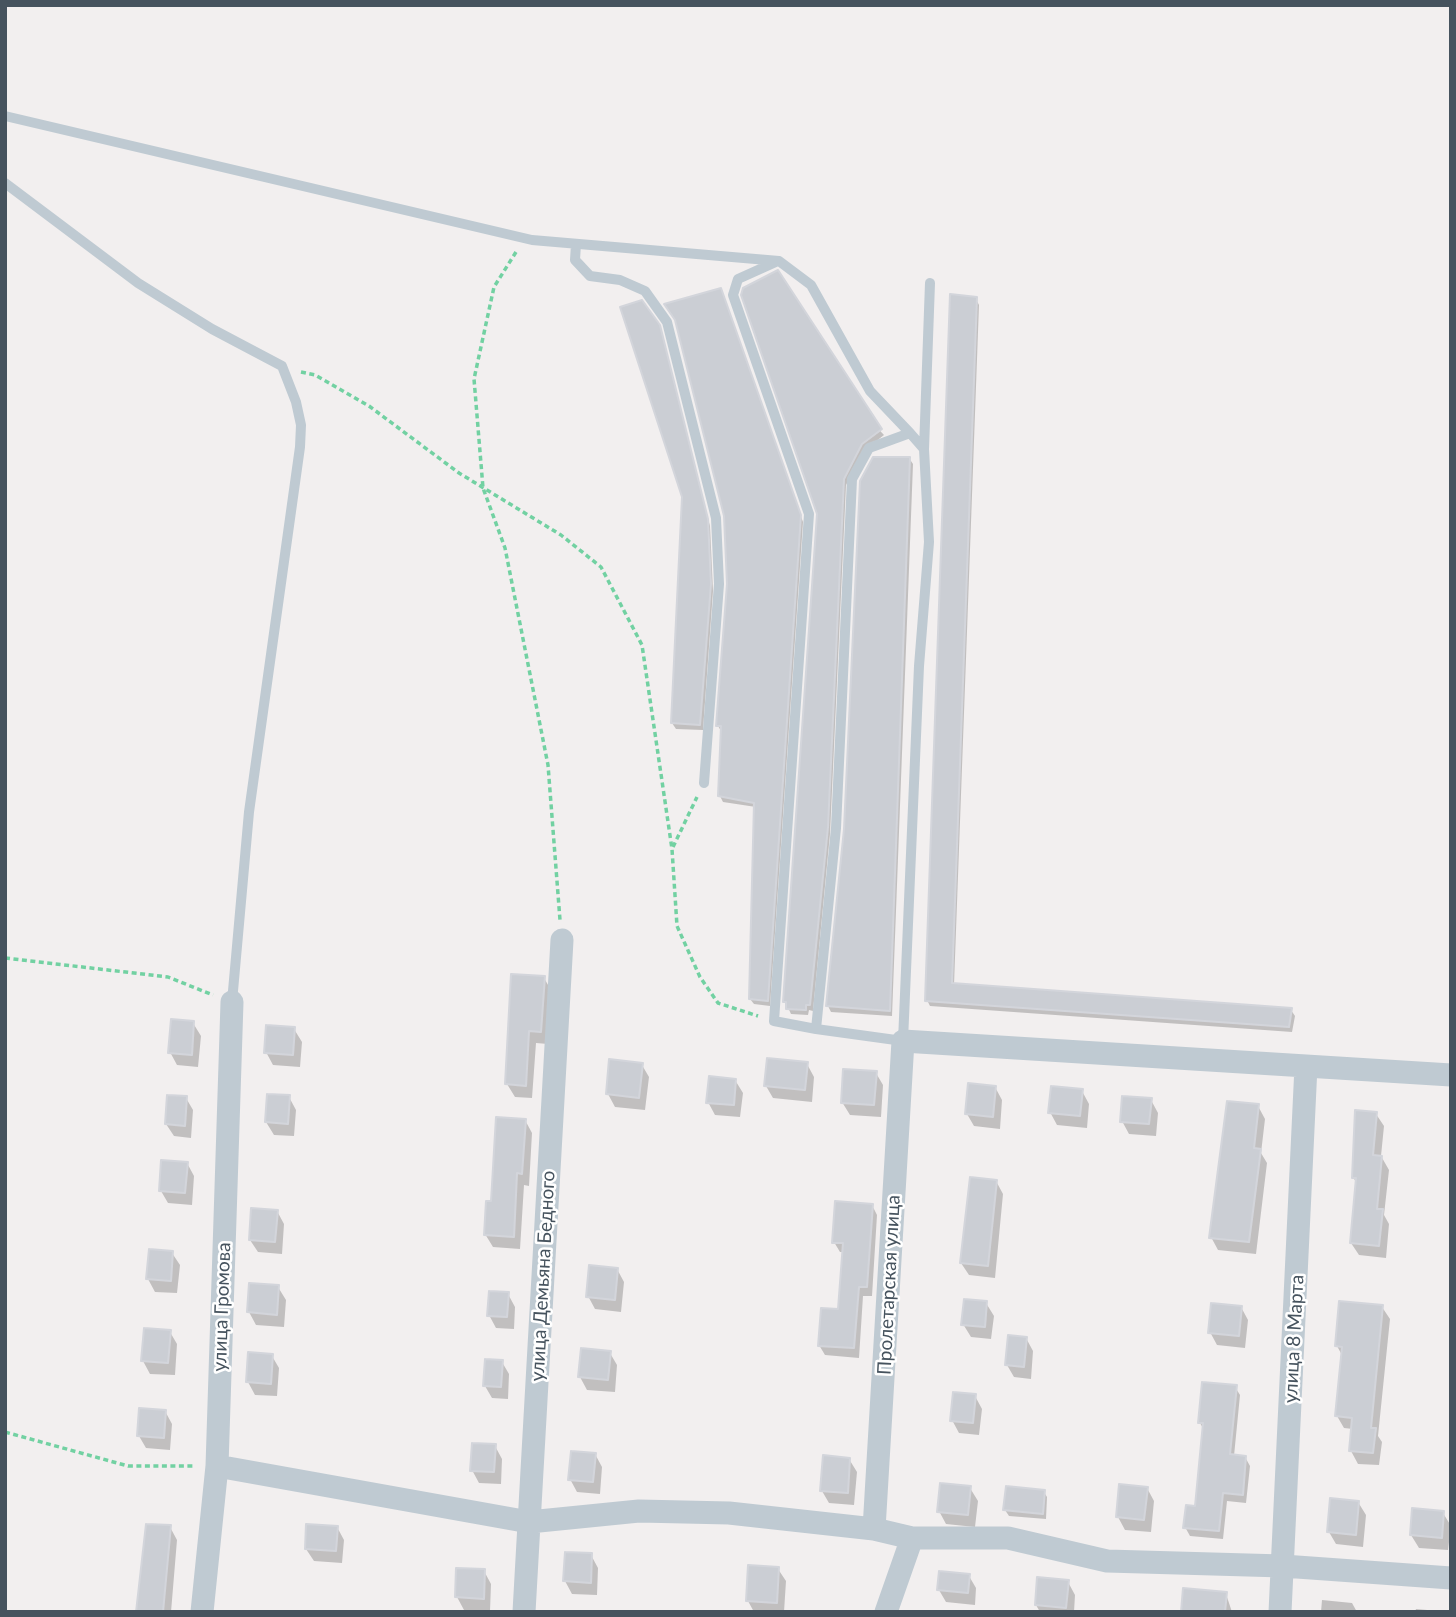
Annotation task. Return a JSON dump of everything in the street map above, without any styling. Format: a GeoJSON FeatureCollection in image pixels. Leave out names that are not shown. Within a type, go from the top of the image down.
{"type":"FeatureCollection","features":[{"type":"Feature","properties":{"kind":"street","name":"улица Демьяна Бедного"},"geometry":{"type":"LineString","coordinates":[[524,1612],[562,940]]}},
{"type":"Feature","properties":{"kind":"street","name":"улица Громова"},"geometry":{"type":"LineString","coordinates":[[201,1612],[217,1466],[232,1002]]}},
{"type":"Feature","properties":{"kind":"street"},"geometry":{"type":"LineString","coordinates":[[903,1041],[1451,1074]]}},
{"type":"Feature","properties":{"kind":"street","name":"Пролетарская улица"},"geometry":{"type":"LineString","coordinates":[[874,1529],[903,1041]]}},
{"type":"Feature","properties":{"kind":"street","name":"улица 8 Марта"},"geometry":{"type":"LineString","coordinates":[[1280,1612],[1306,1066]]}},
{"type":"Feature","properties":{"kind":"street"},"geometry":{"type":"LineString","coordinates":[[217,1466],[529,1522],[683,1510],[874,1529],[912,1538],[1008,1538],[1107,1561],[1283,1566],[1451,1578]]}},
{"type":"Feature","properties":{"kind":"street"},"geometry":{"type":"LineString","coordinates":[[886,1612],[912,1538]]}},
{"type":"Feature","properties":{"kind":"lane"},"geometry":{"type":"LineString","coordinates":[[5,116],[524,238],[779,261],[811,285],[870,391],[924,449]]}},
{"type":"Feature","properties":{"kind":"lane"},"geometry":{"type":"LineString","coordinates":[[5,183],[138,283],[212,329],[282,366],[296,402],[301,425],[300,447],[248,812],[232,1002]]}},
{"type":"Feature","properties":{"kind":"lane"},"geometry":{"type":"LineString","coordinates":[[576,244],[575,260],[590,276],[620,280],[645,291],[667,322],[716,518],[719,584],[704,783]]}},
{"type":"Feature","properties":{"kind":"lane"},"geometry":{"type":"LineString","coordinates":[[779,261],[738,279],[733,295],[809,514],[774,1021],[903,1041],[919,666],[929,542],[924,449],[930,283]]}},
{"type":"Feature","properties":{"kind":"lane"},"geometry":{"type":"LineString","coordinates":[[816,1029],[836,828],[852,479],[869,448],[909,433]]}},
{"type":"Feature","properties":{"kind":"path"},"geometry":{"type":"LineString","coordinates":[[524,238],[494,287],[474,379],[484,488],[505,548],[548,765],[562,940]]}},
{"type":"Feature","properties":{"kind":"path"},"geometry":{"type":"LineString","coordinates":[[282,366],[315,376],[369,406],[484,488],[561,536],[601,567],[642,645],[672,849],[677,926],[700,977],[718,1003],[774,1021]]}},
{"type":"Feature","properties":{"kind":"path"},"geometry":{"type":"LineString","coordinates":[[672,849],[704,783]]}},
{"type":"Feature","properties":{"kind":"path"},"geometry":{"type":"LineString","coordinates":[[5,958],[169,977],[232,1002]]}},
{"type":"Feature","properties":{"kind":"path"},"geometry":{"type":"LineString","coordinates":[[5,1432],[128,1466],[217,1466]]}},
{"type":"Feature","properties":{"kind":"building"},"geometry":{"type":"Polygon","coordinates":[[[778,270],[882,429],[862,444],[844,479],[828,827],[810,1005],[806,1005],[806,1010],[786,1009],[786,1002],[783,1002],[817,514],[741,295],[743,288],[778,270]]]}},
{"type":"Feature","properties":{"kind":"building"},"geometry":{"type":"Polygon","coordinates":[[[721,288],[801,515],[768,1001],[749,999],[754,803],[718,796],[721,726],[716,726],[727,584],[724,516],[675,320],[664,304],[721,288]]]}},
{"type":"Feature","properties":{"kind":"building"},"geometry":{"type":"Polygon","coordinates":[[[950,294],[977,297],[952,983],[1292,1008],[1289,1027],[925,1001],[950,294]]]}},
{"type":"Feature","properties":{"kind":"building"},"geometry":{"type":"Polygon","coordinates":[[[642,300],[660,325],[708,519],[711,584],[700,725],[671,723],[682,497],[620,307],[642,300]]]}},
{"type":"Feature","properties":{"kind":"building"},"geometry":{"type":"Polygon","coordinates":[[[873,457],[910,457],[890,1011],[826,1006],[844,829],[860,481],[873,457]]]}},
{"type":"Feature","properties":{"kind":"building"},"geometry":{"type":"Polygon","coordinates":[[[511,974],[545,976],[541,1032],[529,1031],[526,1086],[505,1084],[511,974]]]}},
{"type":"Feature","properties":{"kind":"building"},"geometry":{"type":"Polygon","coordinates":[[[171,1019],[194,1021],[192,1055],[168,1053],[171,1019]]]}},
{"type":"Feature","properties":{"kind":"building"},"geometry":{"type":"Polygon","coordinates":[[[266,1025],[295,1027],[293,1055],[264,1053],[266,1025]]]}},
{"type":"Feature","properties":{"kind":"building"},"geometry":{"type":"Polygon","coordinates":[[[767,1058],[808,1062],[805,1090],[764,1086],[767,1058]]]}},
{"type":"Feature","properties":{"kind":"building"},"geometry":{"type":"Polygon","coordinates":[[[609,1059],[643,1063],[639,1098],[606,1094],[609,1059]]]}},
{"type":"Feature","properties":{"kind":"building"},"geometry":{"type":"Polygon","coordinates":[[[843,1069],[877,1071],[874,1105],[841,1103],[843,1069]]]}},
{"type":"Feature","properties":{"kind":"building"},"geometry":{"type":"Polygon","coordinates":[[[709,1076],[736,1079],[734,1105],[706,1103],[709,1076]]]}},
{"type":"Feature","properties":{"kind":"building"},"geometry":{"type":"Polygon","coordinates":[[[968,1083],[996,1086],[993,1117],[965,1114],[968,1083]]]}},
{"type":"Feature","properties":{"kind":"building"},"geometry":{"type":"Polygon","coordinates":[[[1051,1086],[1083,1089],[1080,1116],[1048,1113],[1051,1086]]]}},
{"type":"Feature","properties":{"kind":"building"},"geometry":{"type":"Polygon","coordinates":[[[267,1094],[290,1095],[288,1124],[265,1122],[267,1094]]]}},
{"type":"Feature","properties":{"kind":"building"},"geometry":{"type":"Polygon","coordinates":[[[167,1095],[187,1096],[185,1126],[165,1124],[167,1095]]]}},
{"type":"Feature","properties":{"kind":"building"},"geometry":{"type":"Polygon","coordinates":[[[1122,1096],[1152,1098],[1149,1124],[1120,1122],[1122,1096]]]}},
{"type":"Feature","properties":{"kind":"building"},"geometry":{"type":"Polygon","coordinates":[[[1227,1101],[1259,1104],[1254,1148],[1261,1149],[1249,1242],[1209,1238],[1227,1101]]]}},
{"type":"Feature","properties":{"kind":"building"},"geometry":{"type":"Polygon","coordinates":[[[1355,1110],[1377,1112],[1373,1155],[1382,1156],[1377,1209],[1383,1209],[1379,1246],[1350,1243],[1356,1178],[1352,1178],[1355,1110]]]}},
{"type":"Feature","properties":{"kind":"building"},"geometry":{"type":"Polygon","coordinates":[[[496,1117],[526,1119],[522,1174],[517,1173],[514,1237],[484,1235],[486,1201],[491,1201],[496,1117]]]}},
{"type":"Feature","properties":{"kind":"building"},"geometry":{"type":"Polygon","coordinates":[[[161,1160],[188,1162],[185,1193],[159,1191],[161,1160]]]}},
{"type":"Feature","properties":{"kind":"building"},"geometry":{"type":"Polygon","coordinates":[[[970,1177],[997,1180],[988,1266],[960,1263],[970,1177]]]}},
{"type":"Feature","properties":{"kind":"building"},"geometry":{"type":"Polygon","coordinates":[[[835,1201],[873,1204],[867,1287],[859,1287],[854,1348],[818,1346],[821,1308],[838,1309],[843,1243],[832,1243],[835,1201]]]}},
{"type":"Feature","properties":{"kind":"building"},"geometry":{"type":"Polygon","coordinates":[[[251,1208],[278,1210],[275,1242],[249,1240],[251,1208]]]}},
{"type":"Feature","properties":{"kind":"building"},"geometry":{"type":"Polygon","coordinates":[[[149,1249],[173,1251],[171,1281],[146,1279],[149,1249]]]}},
{"type":"Feature","properties":{"kind":"building"},"geometry":{"type":"Polygon","coordinates":[[[589,1265],[618,1268],[615,1300],[586,1297],[589,1265]]]}},
{"type":"Feature","properties":{"kind":"building"},"geometry":{"type":"Polygon","coordinates":[[[249,1283],[279,1285],[277,1315],[247,1312],[249,1283]]]}},
{"type":"Feature","properties":{"kind":"building"},"geometry":{"type":"Polygon","coordinates":[[[489,1291],[509,1292],[507,1317],[487,1316],[489,1291]]]}},
{"type":"Feature","properties":{"kind":"building"},"geometry":{"type":"Polygon","coordinates":[[[964,1299],[987,1301],[985,1327],[961,1325],[964,1299]]]}},
{"type":"Feature","properties":{"kind":"building"},"geometry":{"type":"Polygon","coordinates":[[[1339,1301],[1383,1305],[1371,1428],[1376,1428],[1373,1453],[1349,1451],[1352,1418],[1335,1416],[1342,1347],[1335,1346],[1339,1301]]]}},
{"type":"Feature","properties":{"kind":"building"},"geometry":{"type":"Polygon","coordinates":[[[1211,1303],[1242,1306],[1239,1336],[1208,1333],[1211,1303]]]}},
{"type":"Feature","properties":{"kind":"building"},"geometry":{"type":"Polygon","coordinates":[[[144,1328],[171,1330],[168,1363],[141,1361],[144,1328]]]}},
{"type":"Feature","properties":{"kind":"building"},"geometry":{"type":"Polygon","coordinates":[[[1008,1335],[1027,1337],[1024,1367],[1005,1365],[1008,1335]]]}},
{"type":"Feature","properties":{"kind":"building"},"geometry":{"type":"Polygon","coordinates":[[[581,1348],[611,1351],[608,1380],[578,1377],[581,1348]]]}},
{"type":"Feature","properties":{"kind":"building"},"geometry":{"type":"Polygon","coordinates":[[[248,1352],[273,1354],[271,1384],[246,1382],[248,1352]]]}},
{"type":"Feature","properties":{"kind":"building"},"geometry":{"type":"Polygon","coordinates":[[[485,1359],[503,1360],[501,1387],[483,1386],[485,1359]]]}},
{"type":"Feature","properties":{"kind":"building"},"geometry":{"type":"Polygon","coordinates":[[[1202,1382],[1237,1385],[1230,1454],[1246,1456],[1243,1495],[1223,1493],[1219,1531],[1183,1528],[1186,1505],[1195,1506],[1203,1423],[1198,1423],[1202,1382]]]}},
{"type":"Feature","properties":{"kind":"building"},"geometry":{"type":"Polygon","coordinates":[[[953,1392],[976,1394],[973,1423],[950,1421],[953,1392]]]}},
{"type":"Feature","properties":{"kind":"building"},"geometry":{"type":"Polygon","coordinates":[[[139,1408],[166,1410],[164,1438],[137,1436],[139,1408]]]}},
{"type":"Feature","properties":{"kind":"building"},"geometry":{"type":"Polygon","coordinates":[[[472,1443],[496,1444],[494,1472],[470,1471],[472,1443]]]}},
{"type":"Feature","properties":{"kind":"building"},"geometry":{"type":"Polygon","coordinates":[[[571,1451],[596,1453],[593,1482],[568,1480],[571,1451]]]}},
{"type":"Feature","properties":{"kind":"building"},"geometry":{"type":"Polygon","coordinates":[[[823,1455],[850,1458],[848,1493],[820,1491],[823,1455]]]}},
{"type":"Feature","properties":{"kind":"building"},"geometry":{"type":"Polygon","coordinates":[[[940,1483],[971,1486],[968,1515],[937,1512],[940,1483]]]}},
{"type":"Feature","properties":{"kind":"building"},"geometry":{"type":"Polygon","coordinates":[[[1119,1484],[1148,1487],[1144,1520],[1116,1517],[1119,1484]]]}},
{"type":"Feature","properties":{"kind":"building"},"geometry":{"type":"Polygon","coordinates":[[[1006,1486],[1045,1490],[1043,1514],[1003,1510],[1006,1486]]]}},
{"type":"Feature","properties":{"kind":"building"},"geometry":{"type":"Polygon","coordinates":[[[1330,1498],[1359,1501],[1356,1535],[1327,1532],[1330,1498]]]}},
{"type":"Feature","properties":{"kind":"building"},"geometry":{"type":"Polygon","coordinates":[[[1412,1508],[1444,1511],[1442,1538],[1410,1535],[1412,1508]]]}},
{"type":"Feature","properties":{"kind":"building"},"geometry":{"type":"Polygon","coordinates":[[[146,1524],[171,1525],[163,1612],[136,1612],[146,1524]]]}},
{"type":"Feature","properties":{"kind":"building"},"geometry":{"type":"Polygon","coordinates":[[[306,1524],[338,1526],[336,1551],[305,1549],[306,1524]]]}},
{"type":"Feature","properties":{"kind":"building"},"geometry":{"type":"Polygon","coordinates":[[[565,1552],[592,1553],[591,1583],[563,1581],[565,1552]]]}},
{"type":"Feature","properties":{"kind":"building"},"geometry":{"type":"Polygon","coordinates":[[[748,1565],[779,1567],[777,1603],[746,1601],[748,1565]]]}},
{"type":"Feature","properties":{"kind":"building"},"geometry":{"type":"Polygon","coordinates":[[[456,1568],[485,1569],[484,1599],[455,1597],[456,1568]]]}},
{"type":"Feature","properties":{"kind":"building"},"geometry":{"type":"Polygon","coordinates":[[[939,1571],[970,1574],[968,1593],[937,1590],[939,1571]]]}},
{"type":"Feature","properties":{"kind":"building"},"geometry":{"type":"Polygon","coordinates":[[[1037,1577],[1069,1580],[1066,1608],[1035,1605],[1037,1577]]]}},
{"type":"Feature","properties":{"kind":"building"},"geometry":{"type":"Polygon","coordinates":[[[1183,1588],[1227,1592],[1225,1612],[1181,1612],[1183,1588]]]}}]}
